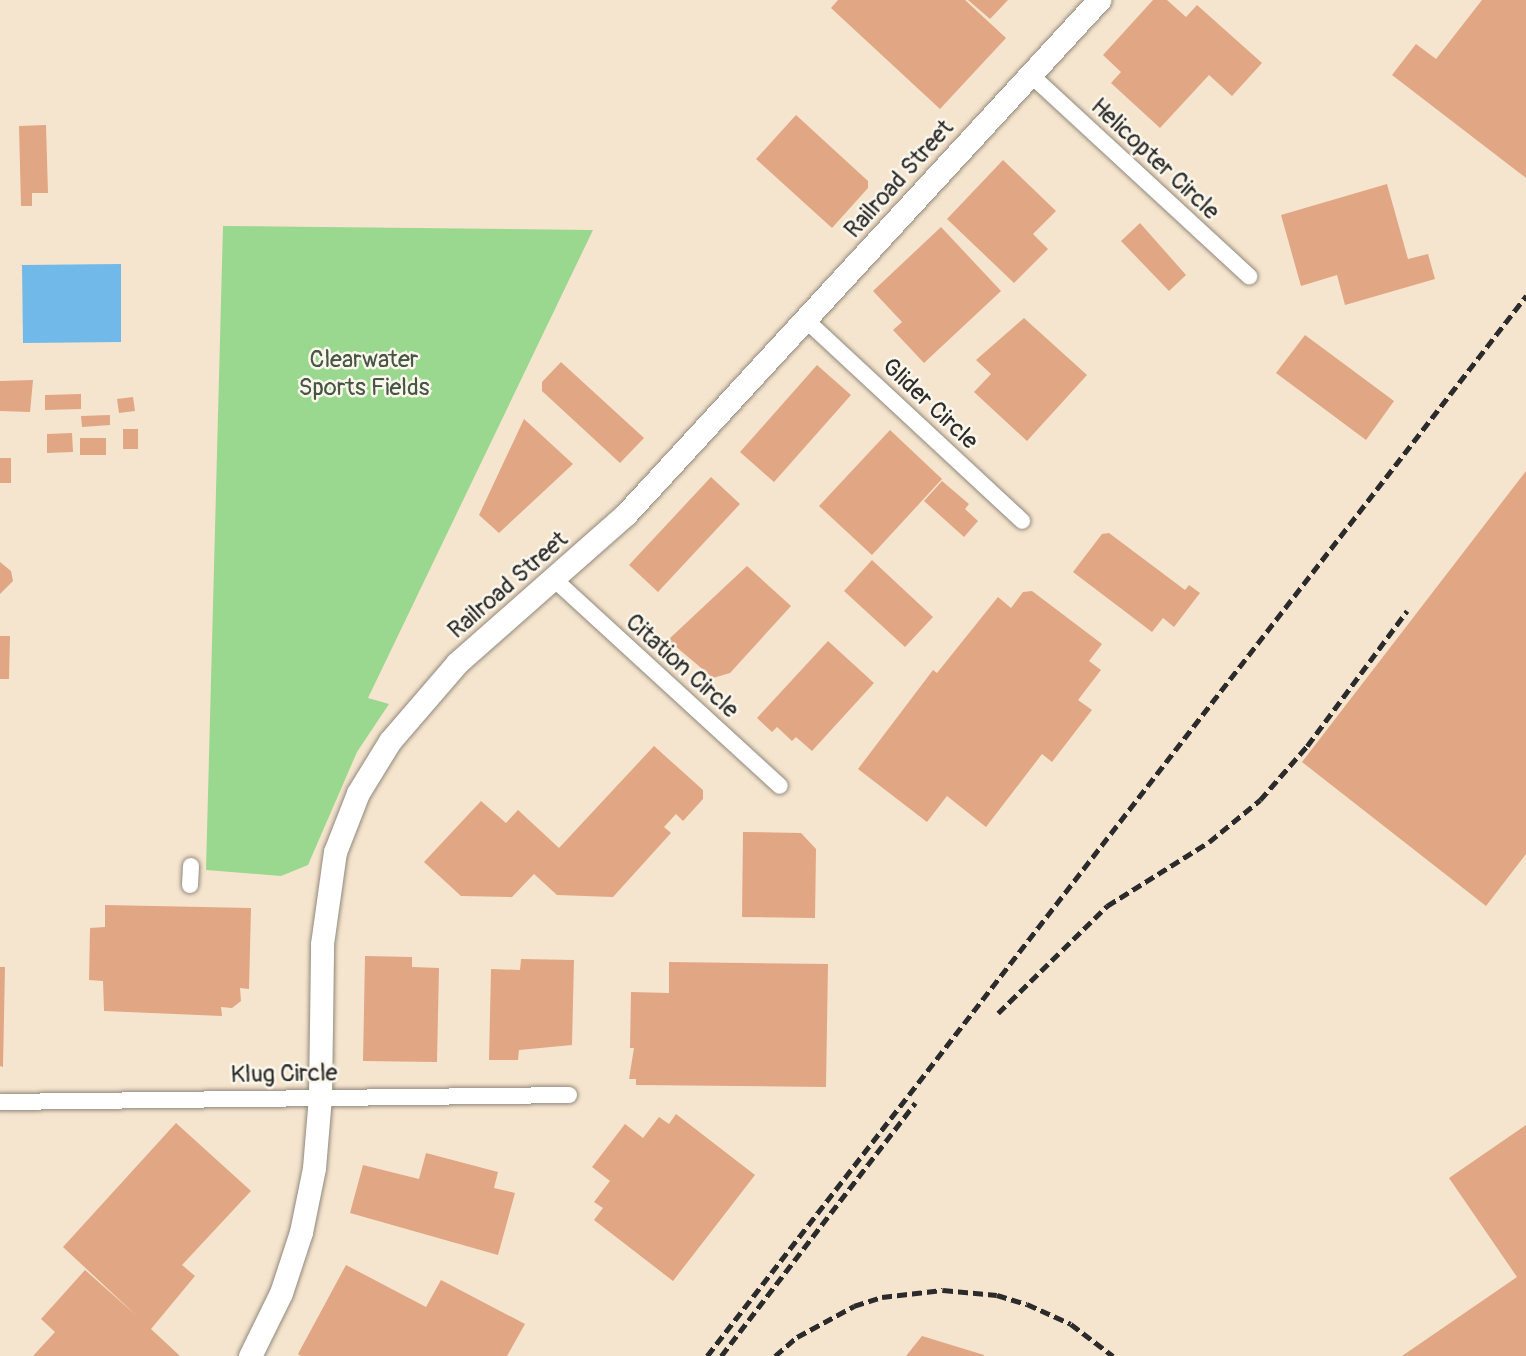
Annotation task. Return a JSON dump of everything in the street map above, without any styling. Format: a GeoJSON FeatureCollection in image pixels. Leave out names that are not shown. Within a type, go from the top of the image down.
{"type":"FeatureCollection","features":[{"type":"Feature","properties":{"kind":"main road","name":"Railroad Street"},"geometry":{"type":"LineString","coordinates":[[250,1356],[281,1293],[302,1232],[314,1168],[320,1096],[326,894],[335,852],[358,793],[390,741],[429,692],[626,514],[1099,0]]}},
{"type":"Feature","properties":{"kind":"street","name":"Helicopter Circle"},"geometry":{"type":"LineString","coordinates":[[1031,75],[1249,276]]}},
{"type":"Feature","properties":{"kind":"street","name":"Glider Circle"},"geometry":{"type":"LineString","coordinates":[[806,320],[1022,521]]}},
{"type":"Feature","properties":{"kind":"street","name":"Citation Circle"},"geometry":{"type":"LineString","coordinates":[[554,579],[780,786]]}},
{"type":"Feature","properties":{"kind":"street"},"geometry":{"type":"LineString","coordinates":[[190,885],[191,866]]}},
{"type":"Feature","properties":{"kind":"street","name":"Klug Circle"},"geometry":{"type":"LineString","coordinates":[[0,1102],[569,1095]]}},
{"type":"Feature","properties":{"kind":"green space","name":"Clearwater Sports Fields"},"geometry":{"type":"Polygon","coordinates":[[[223,226],[593,230],[368,698],[389,704],[357,752],[308,865],[281,876],[206,870],[223,226]]]}},
{"type":"Feature","properties":{"kind":"water"},"geometry":{"type":"Polygon","coordinates":[[[121,264],[121,342],[23,343],[22,265],[121,264]]]}},
{"type":"Feature","properties":{"kind":"building"},"geometry":{"type":"Polygon","coordinates":[[[838,0],[965,0],[1006,38],[940,109],[831,8],[838,0]]]}},
{"type":"Feature","properties":{"kind":"building"},"geometry":{"type":"Polygon","coordinates":[[[968,0],[1008,0],[990,19],[968,0]]]}},
{"type":"Feature","properties":{"kind":"building"},"geometry":{"type":"Polygon","coordinates":[[[1153,0],[1167,0],[1186,17],[1197,5],[1262,63],[1232,96],[1209,75],[1160,128],[1111,83],[1121,72],[1103,55],[1153,0]]]}},
{"type":"Feature","properties":{"kind":"building"},"geometry":{"type":"Polygon","coordinates":[[[1482,0],[1526,0],[1526,178],[1392,75],[1416,44],[1436,59],[1482,0]]]}},
{"type":"Feature","properties":{"kind":"building"},"geometry":{"type":"Polygon","coordinates":[[[796,115],[868,181],[868,188],[832,228],[756,159],[796,115]]]}},
{"type":"Feature","properties":{"kind":"building"},"geometry":{"type":"Polygon","coordinates":[[[46,125],[48,193],[32,193],[32,206],[21,206],[19,126],[46,125]]]}},
{"type":"Feature","properties":{"kind":"building"},"geometry":{"type":"Polygon","coordinates":[[[1003,160],[1056,211],[1033,234],[1048,249],[1014,283],[947,219],[1003,160]]]}},
{"type":"Feature","properties":{"kind":"building"},"geometry":{"type":"Polygon","coordinates":[[[1387,184],[1408,259],[1428,254],[1435,279],[1345,305],[1337,275],[1301,286],[1281,215],[1387,184]]]}},
{"type":"Feature","properties":{"kind":"building"},"geometry":{"type":"Polygon","coordinates":[[[1140,223],[1186,275],[1169,291],[1121,241],[1140,223]]]}},
{"type":"Feature","properties":{"kind":"building"},"geometry":{"type":"Polygon","coordinates":[[[941,227],[1001,291],[924,363],[893,330],[902,322],[873,291],[941,227]]]}},
{"type":"Feature","properties":{"kind":"building"},"geometry":{"type":"Polygon","coordinates":[[[1024,318],[1087,375],[1027,441],[974,392],[991,374],[976,360],[1024,318]]]}},
{"type":"Feature","properties":{"kind":"building"},"geometry":{"type":"Polygon","coordinates":[[[1305,335],[1394,401],[1366,440],[1276,373],[1305,335]]]}},
{"type":"Feature","properties":{"kind":"building"},"geometry":{"type":"Polygon","coordinates":[[[561,362],[644,438],[620,463],[542,391],[542,382],[561,362]]]}},
{"type":"Feature","properties":{"kind":"building"},"geometry":{"type":"Polygon","coordinates":[[[817,365],[851,395],[774,482],[740,452],[817,365]]]}},
{"type":"Feature","properties":{"kind":"building"},"geometry":{"type":"Polygon","coordinates":[[[33,380],[30,412],[0,411],[0,381],[33,380]]]}},
{"type":"Feature","properties":{"kind":"building"},"geometry":{"type":"Polygon","coordinates":[[[81,394],[81,409],[45,410],[45,395],[81,394]]]}},
{"type":"Feature","properties":{"kind":"building"},"geometry":{"type":"Polygon","coordinates":[[[133,397],[135,411],[119,413],[117,399],[133,397]]]}},
{"type":"Feature","properties":{"kind":"building"},"geometry":{"type":"Polygon","coordinates":[[[110,415],[110,425],[82,427],[81,416],[110,415]]]}},
{"type":"Feature","properties":{"kind":"building"},"geometry":{"type":"Polygon","coordinates":[[[524,419],[573,464],[499,533],[479,515],[524,419]]]}},
{"type":"Feature","properties":{"kind":"building"},"geometry":{"type":"Polygon","coordinates":[[[123,429],[138,429],[138,449],[123,449],[123,429]]]}},
{"type":"Feature","properties":{"kind":"building"},"geometry":{"type":"Polygon","coordinates":[[[890,430],[942,479],[872,555],[819,506],[890,430]]]}},
{"type":"Feature","properties":{"kind":"building"},"geometry":{"type":"Polygon","coordinates":[[[72,433],[73,452],[47,453],[47,434],[72,433]]]}},
{"type":"Feature","properties":{"kind":"building"},"geometry":{"type":"Polygon","coordinates":[[[80,438],[106,438],[106,455],[80,455],[80,438]]]}},
{"type":"Feature","properties":{"kind":"building"},"geometry":{"type":"Polygon","coordinates":[[[0,458],[11,458],[11,483],[0,483],[0,458]]]}},
{"type":"Feature","properties":{"kind":"building"},"geometry":{"type":"Polygon","coordinates":[[[1526,471],[1526,854],[1486,906],[1302,762],[1526,471]]]}},
{"type":"Feature","properties":{"kind":"building"},"geometry":{"type":"Polygon","coordinates":[[[711,477],[740,504],[658,592],[629,565],[711,477]]]}},
{"type":"Feature","properties":{"kind":"building"},"geometry":{"type":"Polygon","coordinates":[[[942,481],[969,504],[965,509],[978,521],[964,537],[924,501],[942,481]]]}},
{"type":"Feature","properties":{"kind":"building"},"geometry":{"type":"Polygon","coordinates":[[[1109,533],[1185,590],[1189,585],[1200,593],[1174,627],[1163,618],[1152,632],[1073,572],[1102,534],[1109,533]]]}},
{"type":"Feature","properties":{"kind":"building"},"geometry":{"type":"Polygon","coordinates":[[[872,560],[933,617],[905,647],[844,591],[872,560]]]}},
{"type":"Feature","properties":{"kind":"building"},"geometry":{"type":"Polygon","coordinates":[[[0,562],[11,571],[13,581],[0,594],[0,562]]]}},
{"type":"Feature","properties":{"kind":"building"},"geometry":{"type":"Polygon","coordinates":[[[747,566],[791,606],[730,673],[713,678],[668,640],[747,566]]]}},
{"type":"Feature","properties":{"kind":"building"},"geometry":{"type":"Polygon","coordinates":[[[1032,591],[1102,644],[1089,661],[1101,670],[1078,700],[1092,710],[1052,762],[1042,754],[986,827],[947,796],[927,822],[858,769],[933,670],[937,673],[998,597],[1011,608],[1023,592],[1032,591]]]}},
{"type":"Feature","properties":{"kind":"building"},"geometry":{"type":"Polygon","coordinates":[[[0,636],[10,636],[9,679],[0,679],[0,636]]]}},
{"type":"Feature","properties":{"kind":"building"},"geometry":{"type":"Polygon","coordinates":[[[828,641],[874,683],[812,751],[796,737],[792,741],[777,727],[772,732],[757,718],[828,641]]]}},
{"type":"Feature","properties":{"kind":"building"},"geometry":{"type":"Polygon","coordinates":[[[654,746],[703,790],[703,799],[683,821],[676,814],[664,827],[671,833],[613,897],[557,895],[534,874],[512,897],[461,896],[424,862],[481,801],[506,823],[518,810],[559,848],[654,746]]]}},
{"type":"Feature","properties":{"kind":"building"},"geometry":{"type":"Polygon","coordinates":[[[743,832],[801,833],[816,849],[815,918],[742,917],[743,832]]]}},
{"type":"Feature","properties":{"kind":"building"},"geometry":{"type":"Polygon","coordinates":[[[105,905],[251,908],[249,989],[240,988],[241,1001],[232,1008],[221,1007],[222,1016],[104,1011],[103,981],[89,980],[90,928],[105,927],[105,905]]]}},
{"type":"Feature","properties":{"kind":"building"},"geometry":{"type":"Polygon","coordinates":[[[365,956],[412,957],[412,967],[439,968],[437,1062],[363,1061],[365,956]]]}},
{"type":"Feature","properties":{"kind":"building"},"geometry":{"type":"Polygon","coordinates":[[[521,959],[574,960],[572,1045],[519,1050],[518,1060],[489,1060],[491,969],[520,970],[521,959]]]}},
{"type":"Feature","properties":{"kind":"building"},"geometry":{"type":"Polygon","coordinates":[[[669,962],[828,964],[826,1087],[636,1085],[636,1079],[629,1079],[634,1048],[630,1048],[631,992],[669,993],[669,962]]]}},
{"type":"Feature","properties":{"kind":"building"},"geometry":{"type":"Polygon","coordinates":[[[0,967],[5,967],[3,1067],[0,1066],[0,967]]]}},
{"type":"Feature","properties":{"kind":"building"},"geometry":{"type":"Polygon","coordinates":[[[676,1114],[755,1175],[673,1281],[594,1220],[603,1208],[594,1202],[610,1181],[592,1167],[625,1124],[643,1138],[659,1117],[669,1124],[676,1114]]]}},
{"type":"Feature","properties":{"kind":"building"},"geometry":{"type":"Polygon","coordinates":[[[176,1123],[251,1191],[182,1265],[195,1276],[151,1329],[180,1356],[33,1356],[55,1332],[41,1319],[85,1270],[138,1317],[63,1247],[176,1123]]]}},
{"type":"Feature","properties":{"kind":"building"},"geometry":{"type":"Polygon","coordinates":[[[1526,1125],[1526,1356],[1402,1356],[1517,1277],[1449,1178],[1526,1125]]]}},
{"type":"Feature","properties":{"kind":"building"},"geometry":{"type":"Polygon","coordinates":[[[426,1153],[498,1172],[494,1188],[515,1193],[498,1255],[350,1213],[363,1165],[419,1179],[426,1153]]]}},
{"type":"Feature","properties":{"kind":"building"},"geometry":{"type":"Polygon","coordinates":[[[346,1265],[426,1307],[441,1280],[525,1324],[507,1356],[301,1356],[298,1354],[346,1265]]]}},
{"type":"Feature","properties":{"kind":"building"},"geometry":{"type":"Polygon","coordinates":[[[922,1336],[984,1355],[984,1356],[906,1356],[922,1336]]]}},
{"type":"Feature","properties":{"kind":"railway"},"geometry":{"type":"LineString","coordinates":[[707,1356],[1526,296]]}},
{"type":"Feature","properties":{"kind":"railway"},"geometry":{"type":"LineString","coordinates":[[998,1013],[1107,906],[1209,842],[1260,800],[1307,746],[1407,611]]}},
{"type":"Feature","properties":{"kind":"railway"},"geometry":{"type":"LineString","coordinates":[[721,1356],[915,1103]]}},
{"type":"Feature","properties":{"kind":"railway"},"geometry":{"type":"LineString","coordinates":[[775,1356],[797,1337],[854,1306],[882,1297],[943,1290],[997,1295],[1027,1304],[1071,1324],[1113,1356]]}}]}
